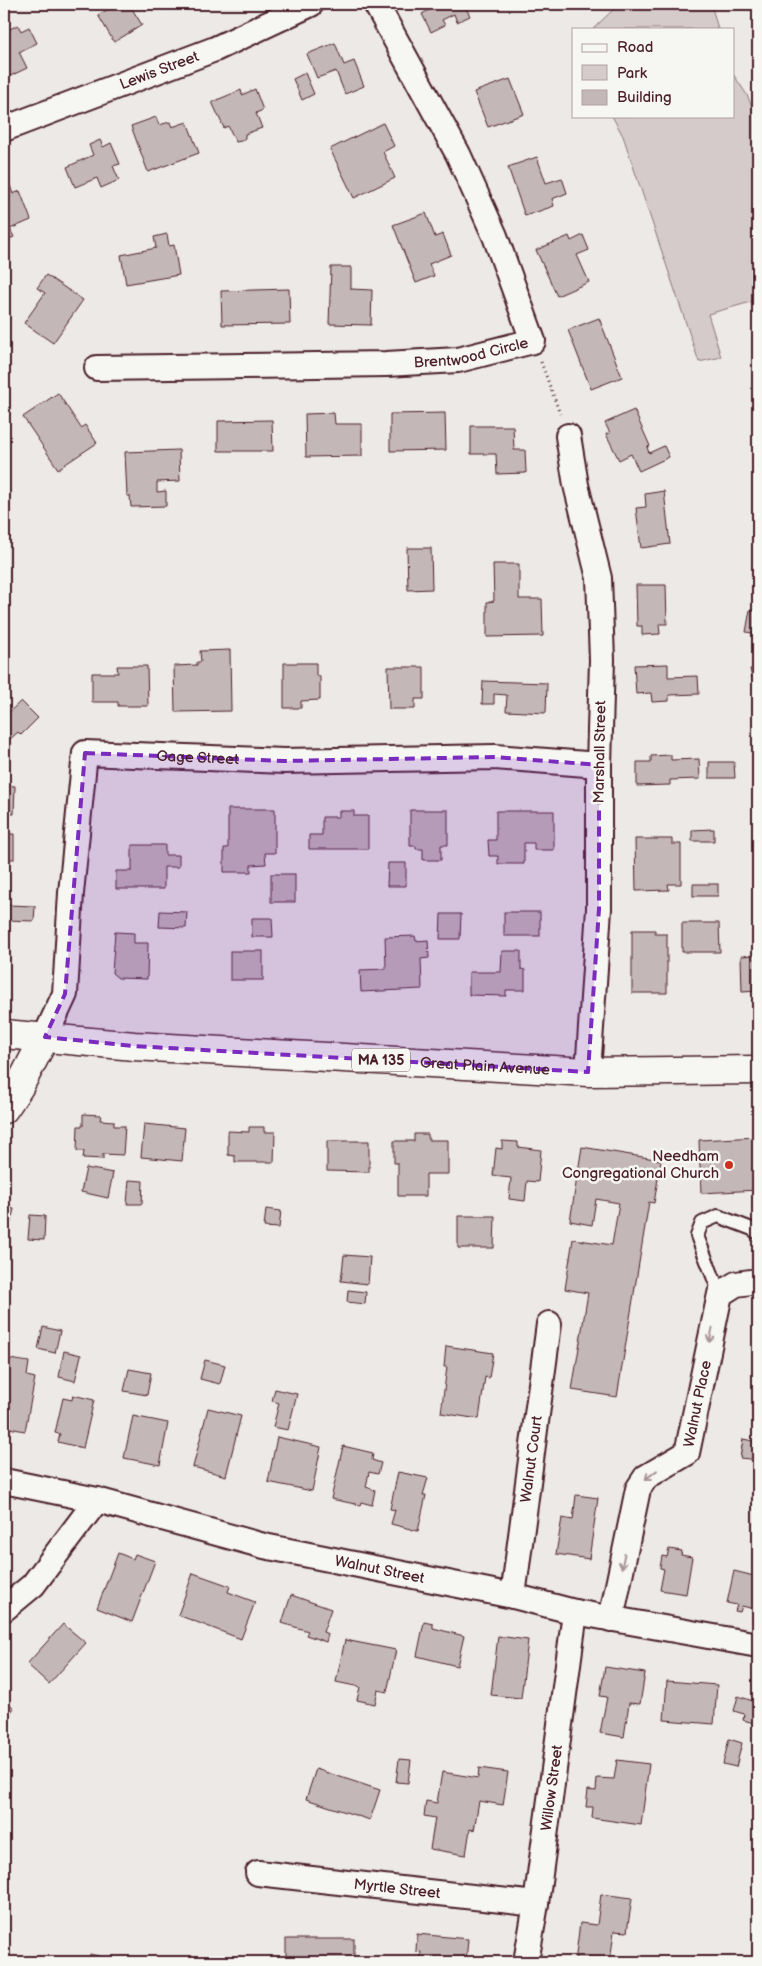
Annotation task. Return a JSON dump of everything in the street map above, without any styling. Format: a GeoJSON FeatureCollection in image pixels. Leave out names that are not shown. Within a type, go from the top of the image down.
{"type":"FeatureCollection","features":[{"type":"Feature","properties":{"kind":"main road","name":"Great Plain Avenue"},"geometry":{"type":"LineString","coordinates":[[4,1034],[134,1046],[588,1072],[758,1070]]}},
{"type":"Feature","properties":{"kind":"main road"},"geometry":{"type":"LineString","coordinates":[[4,1109],[19,1087],[45,1037]]}},
{"type":"Feature","properties":{"kind":"street","name":"Lewis Street"},"geometry":{"type":"LineString","coordinates":[[4,130],[215,49],[311,4]]}},
{"type":"Feature","properties":{"kind":"street","name":"Brentwood Circle"},"geometry":{"type":"LineString","coordinates":[[97,368],[386,364],[458,360],[533,341],[495,236],[458,154],[376,4]]}},
{"type":"Feature","properties":{"kind":"street","name":"Marshall Street"},"geometry":{"type":"LineString","coordinates":[[568,436],[576,485],[599,578],[602,660],[599,765],[599,908],[588,1072]]}},
{"type":"Feature","properties":{"kind":"street","name":"Gage Street"},"geometry":{"type":"LineString","coordinates":[[45,1037],[65,994],[71,893],[85,753],[284,761],[495,757],[599,765]]}},
{"type":"Feature","properties":{"kind":"street"},"geometry":{"type":"LineString","coordinates":[[720,1294],[736,1284],[758,1280]]}},
{"type":"Feature","properties":{"kind":"street","name":"Walnut Place"},"geometry":{"type":"LineString","coordinates":[[611,1618],[638,1489],[646,1477],[687,1453],[720,1294]]}},
{"type":"Feature","properties":{"kind":"street","name":"Walnut Court"},"geometry":{"type":"LineString","coordinates":[[513,1596],[549,1324]]}},
{"type":"Feature","properties":{"kind":"street","name":"Walnut Street"},"geometry":{"type":"LineString","coordinates":[[4,1481],[97,1500],[264,1546],[513,1596],[575,1612],[758,1645]]}},
{"type":"Feature","properties":{"kind":"street"},"geometry":{"type":"LineString","coordinates":[[4,1609],[33,1585],[97,1500]]}},
{"type":"Feature","properties":{"kind":"street","name":"Willow Street"},"geometry":{"type":"LineString","coordinates":[[526,1962],[536,1904],[575,1612]]}},
{"type":"Feature","properties":{"kind":"street","name":"Myrtle Street"},"geometry":{"type":"LineString","coordinates":[[258,1873],[536,1904]]}},
{"type":"Feature","properties":{"kind":"lane"},"geometry":{"type":"LineString","coordinates":[[720,1294],[697,1236],[702,1224],[718,1216],[752,1228],[758,1233]]}},
{"type":"Feature","properties":{"kind":"path"},"geometry":{"type":"LineString","coordinates":[[546,377],[568,436]]}},
{"type":"Feature","properties":{"kind":"highlighted area"},"geometry":{"type":"Polygon","coordinates":[[[85,753],[284,761],[495,757],[599,765],[599,909],[588,1072],[134,1046],[45,1037],[65,994],[85,753]]]}},
{"type":"Feature","properties":{"kind":"green space"},"geometry":{"type":"Polygon","coordinates":[[[619,4],[711,4],[718,28],[594,28],[619,4]]]}},
{"type":"Feature","properties":{"kind":"green space"},"geometry":{"type":"Polygon","coordinates":[[[734,76],[747,95],[758,120],[758,300],[708,314],[721,357],[699,362],[623,136],[613,118],[734,118],[734,76]]]}},
{"type":"Feature","properties":{"kind":"building"},"geometry":{"type":"Polygon","coordinates":[[[117,4],[129,4],[142,25],[114,42],[98,15],[117,4]]]}},
{"type":"Feature","properties":{"kind":"building"},"geometry":{"type":"Polygon","coordinates":[[[431,4],[464,4],[470,16],[457,22],[454,14],[442,20],[445,25],[431,32],[422,14],[433,8],[431,4]]]}},
{"type":"Feature","properties":{"kind":"building"},"geometry":{"type":"Polygon","coordinates":[[[18,25],[21,31],[29,27],[37,43],[19,52],[27,68],[4,79],[4,32],[18,25]]]}},
{"type":"Feature","properties":{"kind":"building"},"geometry":{"type":"Polygon","coordinates":[[[335,43],[344,65],[354,61],[364,86],[345,94],[336,71],[317,78],[307,54],[335,43]]]}},
{"type":"Feature","properties":{"kind":"building"},"geometry":{"type":"Polygon","coordinates":[[[305,73],[314,94],[302,100],[293,79],[305,73]]]}},
{"type":"Feature","properties":{"kind":"building"},"geometry":{"type":"Polygon","coordinates":[[[510,79],[524,114],[488,127],[474,92],[510,79]]]}},
{"type":"Feature","properties":{"kind":"building"},"geometry":{"type":"Polygon","coordinates":[[[255,89],[263,110],[256,113],[262,128],[245,134],[245,138],[236,142],[228,126],[224,128],[212,102],[241,90],[242,95],[255,89]]]}},
{"type":"Feature","properties":{"kind":"building"},"geometry":{"type":"Polygon","coordinates":[[[156,117],[159,125],[170,122],[172,127],[187,122],[199,153],[148,172],[131,126],[156,117]]]}},
{"type":"Feature","properties":{"kind":"building"},"geometry":{"type":"Polygon","coordinates":[[[383,123],[394,146],[383,152],[395,178],[354,198],[330,149],[383,123]]]}},
{"type":"Feature","properties":{"kind":"building"},"geometry":{"type":"Polygon","coordinates":[[[100,140],[103,147],[111,143],[120,164],[113,166],[119,180],[101,188],[97,178],[75,187],[67,167],[93,155],[89,145],[100,140]]]}},
{"type":"Feature","properties":{"kind":"building"},"geometry":{"type":"Polygon","coordinates":[[[537,157],[546,183],[562,178],[567,193],[552,199],[554,206],[525,216],[508,167],[537,157]]]}},
{"type":"Feature","properties":{"kind":"building"},"geometry":{"type":"Polygon","coordinates":[[[8,180],[13,194],[20,191],[31,220],[10,229],[14,237],[4,241],[4,181],[8,180]]]}},
{"type":"Feature","properties":{"kind":"building"},"geometry":{"type":"Polygon","coordinates":[[[426,213],[435,237],[443,234],[451,255],[429,264],[434,276],[416,283],[393,225],[426,213]]]}},
{"type":"Feature","properties":{"kind":"building"},"geometry":{"type":"Polygon","coordinates":[[[167,234],[169,246],[174,245],[179,275],[126,284],[121,255],[156,248],[154,237],[167,234]]]}},
{"type":"Feature","properties":{"kind":"building"},"geometry":{"type":"Polygon","coordinates":[[[583,235],[589,250],[577,255],[589,282],[557,296],[536,250],[569,236],[571,241],[583,235]]]}},
{"type":"Feature","properties":{"kind":"building"},"geometry":{"type":"Polygon","coordinates":[[[331,267],[351,267],[351,289],[372,290],[371,325],[329,324],[331,267]]]}},
{"type":"Feature","properties":{"kind":"building"},"geometry":{"type":"Polygon","coordinates":[[[46,275],[83,300],[53,343],[24,323],[45,293],[37,288],[46,275]]]}},
{"type":"Feature","properties":{"kind":"building"},"geometry":{"type":"Polygon","coordinates":[[[289,289],[290,324],[222,325],[221,291],[289,289]]]}},
{"type":"Feature","properties":{"kind":"building"},"geometry":{"type":"Polygon","coordinates":[[[599,318],[622,377],[591,389],[568,330],[599,318]]]}},
{"type":"Feature","properties":{"kind":"building"},"geometry":{"type":"Polygon","coordinates":[[[58,393],[81,428],[85,425],[97,443],[58,469],[23,417],[58,393]]]}},
{"type":"Feature","properties":{"kind":"building"},"geometry":{"type":"Polygon","coordinates":[[[634,410],[650,446],[647,447],[649,453],[664,446],[669,457],[639,471],[631,454],[619,460],[606,434],[610,433],[605,423],[634,410]]]}},
{"type":"Feature","properties":{"kind":"building"},"geometry":{"type":"Polygon","coordinates":[[[334,413],[335,424],[362,424],[362,456],[306,457],[305,414],[334,413]]]}},
{"type":"Feature","properties":{"kind":"building"},"geometry":{"type":"Polygon","coordinates":[[[445,413],[446,450],[390,451],[390,414],[445,413]]]}},
{"type":"Feature","properties":{"kind":"building"},"geometry":{"type":"Polygon","coordinates":[[[272,420],[273,451],[218,451],[218,421],[272,420]]]}},
{"type":"Feature","properties":{"kind":"building"},"geometry":{"type":"Polygon","coordinates":[[[471,426],[513,426],[514,450],[525,450],[526,473],[497,474],[496,454],[471,454],[471,426]]]}},
{"type":"Feature","properties":{"kind":"building"},"geometry":{"type":"Polygon","coordinates":[[[179,450],[180,481],[157,482],[157,492],[166,491],[166,506],[131,507],[130,496],[127,496],[125,452],[179,450]]]}},
{"type":"Feature","properties":{"kind":"building"},"geometry":{"type":"Polygon","coordinates":[[[664,491],[670,544],[641,548],[636,508],[646,507],[645,494],[664,491]]]}},
{"type":"Feature","properties":{"kind":"building"},"geometry":{"type":"Polygon","coordinates":[[[407,548],[431,548],[432,589],[408,590],[407,548]]]}},
{"type":"Feature","properties":{"kind":"building"},"geometry":{"type":"Polygon","coordinates":[[[493,564],[519,564],[519,599],[542,599],[543,636],[487,637],[487,602],[494,601],[493,564]]]}},
{"type":"Feature","properties":{"kind":"building"},"geometry":{"type":"Polygon","coordinates":[[[636,585],[666,585],[667,624],[659,624],[660,634],[642,635],[642,626],[637,626],[636,585]]]}},
{"type":"Feature","properties":{"kind":"building"},"geometry":{"type":"Polygon","coordinates":[[[750,610],[758,612],[758,634],[746,632],[750,610]]]}},
{"type":"Feature","properties":{"kind":"building"},"geometry":{"type":"Polygon","coordinates":[[[230,650],[231,711],[175,712],[174,666],[197,665],[197,662],[201,662],[200,651],[230,650]]]}},
{"type":"Feature","properties":{"kind":"building"},"geometry":{"type":"Polygon","coordinates":[[[758,655],[758,681],[753,682],[750,669],[755,668],[752,656],[758,655]]]}},
{"type":"Feature","properties":{"kind":"building"},"geometry":{"type":"Polygon","coordinates":[[[284,663],[316,663],[316,676],[320,676],[320,700],[301,701],[301,708],[284,708],[284,663]]]}},
{"type":"Feature","properties":{"kind":"building"},"geometry":{"type":"Polygon","coordinates":[[[668,664],[668,677],[698,676],[699,694],[669,695],[669,701],[652,702],[651,693],[636,694],[634,665],[668,664]]]}},
{"type":"Feature","properties":{"kind":"building"},"geometry":{"type":"Polygon","coordinates":[[[117,666],[147,666],[148,706],[118,706],[118,702],[92,702],[92,673],[118,673],[117,666]]]}},
{"type":"Feature","properties":{"kind":"building"},"geometry":{"type":"Polygon","coordinates":[[[388,667],[424,667],[424,699],[415,699],[415,709],[389,709],[388,667]]]}},
{"type":"Feature","properties":{"kind":"building"},"geometry":{"type":"Polygon","coordinates":[[[483,681],[547,683],[546,713],[506,711],[507,695],[494,694],[494,704],[482,704],[483,681]]]}},
{"type":"Feature","properties":{"kind":"building"},"geometry":{"type":"Polygon","coordinates":[[[21,701],[38,718],[21,735],[18,732],[9,740],[4,735],[4,717],[21,701]]]}},
{"type":"Feature","properties":{"kind":"building"},"geometry":{"type":"Polygon","coordinates":[[[671,755],[671,760],[699,759],[700,779],[670,780],[670,785],[637,786],[637,762],[651,762],[651,756],[671,755]]]}},
{"type":"Feature","properties":{"kind":"building"},"geometry":{"type":"Polygon","coordinates":[[[709,762],[734,762],[735,778],[709,778],[709,762]]]}},
{"type":"Feature","properties":{"kind":"building"},"geometry":{"type":"Polygon","coordinates":[[[4,785],[15,786],[14,814],[4,814],[4,785]]]}},
{"type":"Feature","properties":{"kind":"building"},"geometry":{"type":"Polygon","coordinates":[[[758,791],[758,814],[756,814],[755,792],[758,791]]]}},
{"type":"Feature","properties":{"kind":"building"},"geometry":{"type":"Polygon","coordinates":[[[228,809],[275,809],[275,853],[265,853],[266,864],[251,865],[251,872],[224,872],[224,848],[228,848],[228,809]]]}},
{"type":"Feature","properties":{"kind":"building"},"geometry":{"type":"Polygon","coordinates":[[[410,810],[448,810],[448,845],[441,845],[441,860],[423,860],[423,849],[416,849],[416,846],[410,846],[410,810]]]}},
{"type":"Feature","properties":{"kind":"building"},"geometry":{"type":"Polygon","coordinates":[[[339,811],[354,811],[354,816],[368,816],[368,849],[309,849],[309,835],[322,835],[322,817],[339,817],[339,811]]]}},
{"type":"Feature","properties":{"kind":"building"},"geometry":{"type":"Polygon","coordinates":[[[496,811],[554,811],[554,850],[534,850],[534,843],[524,843],[524,864],[498,864],[498,856],[489,856],[488,840],[496,840],[496,811]]]}},
{"type":"Feature","properties":{"kind":"building"},"geometry":{"type":"Polygon","coordinates":[[[714,829],[714,841],[692,841],[692,830],[714,829]]]}},
{"type":"Feature","properties":{"kind":"building"},"geometry":{"type":"Polygon","coordinates":[[[4,834],[14,834],[14,859],[4,859],[4,834]]]}},
{"type":"Feature","properties":{"kind":"building"},"geometry":{"type":"Polygon","coordinates":[[[635,839],[672,839],[672,844],[681,844],[681,884],[668,884],[669,890],[636,891],[635,839]]]}},
{"type":"Feature","properties":{"kind":"building"},"geometry":{"type":"Polygon","coordinates":[[[132,845],[165,845],[165,855],[179,855],[179,867],[164,867],[164,889],[116,889],[116,871],[132,871],[132,845]]]}},
{"type":"Feature","properties":{"kind":"building"},"geometry":{"type":"Polygon","coordinates":[[[388,863],[406,863],[406,886],[387,886],[388,863]]]}},
{"type":"Feature","properties":{"kind":"building"},"geometry":{"type":"Polygon","coordinates":[[[271,874],[295,874],[295,902],[271,902],[271,874]]]}},
{"type":"Feature","properties":{"kind":"building"},"geometry":{"type":"Polygon","coordinates":[[[693,884],[718,884],[718,896],[693,896],[693,884]]]}},
{"type":"Feature","properties":{"kind":"building"},"geometry":{"type":"Polygon","coordinates":[[[7,905],[35,906],[34,921],[6,920],[7,905]]]}},
{"type":"Feature","properties":{"kind":"building"},"geometry":{"type":"Polygon","coordinates":[[[160,911],[187,912],[186,928],[159,927],[160,911]]]}},
{"type":"Feature","properties":{"kind":"building"},"geometry":{"type":"Polygon","coordinates":[[[504,912],[540,912],[540,936],[504,936],[504,912]]]}},
{"type":"Feature","properties":{"kind":"building"},"geometry":{"type":"Polygon","coordinates":[[[441,914],[461,914],[460,939],[440,939],[441,914]]]}},
{"type":"Feature","properties":{"kind":"building"},"geometry":{"type":"Polygon","coordinates":[[[252,918],[272,918],[273,937],[252,937],[252,918]]]}},
{"type":"Feature","properties":{"kind":"building"},"geometry":{"type":"Polygon","coordinates":[[[682,923],[719,923],[720,952],[682,952],[682,923]]]}},
{"type":"Feature","properties":{"kind":"building"},"geometry":{"type":"Polygon","coordinates":[[[632,930],[655,930],[655,934],[667,934],[667,993],[632,993],[632,930]]]}},
{"type":"Feature","properties":{"kind":"building"},"geometry":{"type":"Polygon","coordinates":[[[115,932],[134,933],[134,943],[148,943],[147,979],[118,978],[112,973],[115,932]]]}},
{"type":"Feature","properties":{"kind":"building"},"geometry":{"type":"Polygon","coordinates":[[[415,936],[416,941],[428,940],[429,958],[421,959],[422,989],[361,992],[360,970],[386,969],[385,937],[415,936]]]}},
{"type":"Feature","properties":{"kind":"building"},"geometry":{"type":"Polygon","coordinates":[[[4,937],[6,937],[4,965],[4,937]]]}},
{"type":"Feature","properties":{"kind":"building"},"geometry":{"type":"Polygon","coordinates":[[[754,939],[758,939],[758,991],[742,992],[741,956],[755,955],[754,939]]]}},
{"type":"Feature","properties":{"kind":"building"},"geometry":{"type":"Polygon","coordinates":[[[230,951],[263,951],[263,980],[230,980],[230,951]]]}},
{"type":"Feature","properties":{"kind":"building"},"geometry":{"type":"Polygon","coordinates":[[[502,951],[521,951],[521,969],[525,970],[525,990],[506,990],[506,996],[469,995],[469,972],[501,972],[502,951]]]}},
{"type":"Feature","properties":{"kind":"building"},"geometry":{"type":"Polygon","coordinates":[[[83,1114],[101,1115],[100,1120],[114,1121],[114,1126],[125,1126],[123,1155],[103,1154],[103,1159],[83,1158],[84,1151],[77,1151],[78,1126],[83,1126],[83,1114]]]}},
{"type":"Feature","properties":{"kind":"building"},"geometry":{"type":"Polygon","coordinates":[[[144,1124],[185,1128],[182,1161],[141,1157],[144,1124]]]}},
{"type":"Feature","properties":{"kind":"building"},"geometry":{"type":"Polygon","coordinates":[[[249,1127],[264,1127],[264,1132],[275,1132],[274,1162],[235,1162],[235,1156],[228,1155],[228,1131],[249,1132],[249,1127]]]}},
{"type":"Feature","properties":{"kind":"building"},"geometry":{"type":"Polygon","coordinates":[[[414,1134],[428,1134],[428,1140],[448,1140],[448,1174],[426,1174],[426,1196],[398,1196],[398,1163],[394,1163],[394,1141],[414,1141],[414,1134]]]}},
{"type":"Feature","properties":{"kind":"building","name":"Needham Congregational Church"},"geometry":{"type":"Polygon","coordinates":[[[758,1137],[758,1190],[701,1193],[699,1140],[758,1137]]]}},
{"type":"Feature","properties":{"kind":"building"},"geometry":{"type":"Polygon","coordinates":[[[327,1141],[369,1141],[369,1172],[327,1171],[327,1141]]]}},
{"type":"Feature","properties":{"kind":"building"},"geometry":{"type":"Polygon","coordinates":[[[502,1141],[518,1142],[518,1147],[541,1150],[538,1182],[527,1181],[525,1201],[509,1199],[511,1178],[493,1176],[496,1148],[502,1149],[502,1141]]]}},
{"type":"Feature","properties":{"kind":"building"},"geometry":{"type":"Polygon","coordinates":[[[582,1147],[661,1160],[654,1203],[649,1202],[617,1397],[572,1390],[588,1293],[565,1289],[573,1239],[612,1245],[619,1203],[596,1199],[592,1225],[570,1221],[582,1147]]]}},
{"type":"Feature","properties":{"kind":"building"},"geometry":{"type":"Polygon","coordinates":[[[86,1168],[113,1173],[108,1198],[81,1192],[86,1168]]]}},
{"type":"Feature","properties":{"kind":"building"},"geometry":{"type":"Polygon","coordinates":[[[129,1180],[143,1181],[142,1204],[127,1204],[129,1180]]]}},
{"type":"Feature","properties":{"kind":"building"},"geometry":{"type":"Polygon","coordinates":[[[4,1207],[14,1209],[7,1239],[4,1239],[4,1207]]]}},
{"type":"Feature","properties":{"kind":"building"},"geometry":{"type":"Polygon","coordinates":[[[266,1209],[281,1211],[279,1228],[264,1227],[266,1209]]]}},
{"type":"Feature","properties":{"kind":"building"},"geometry":{"type":"Polygon","coordinates":[[[30,1215],[45,1216],[44,1240],[28,1239],[30,1215]]]}},
{"type":"Feature","properties":{"kind":"building"},"geometry":{"type":"Polygon","coordinates":[[[458,1216],[495,1216],[494,1248],[458,1248],[458,1216]]]}},
{"type":"Feature","properties":{"kind":"building"},"geometry":{"type":"Polygon","coordinates":[[[344,1255],[370,1257],[368,1284],[341,1281],[344,1255]]]}},
{"type":"Feature","properties":{"kind":"building"},"geometry":{"type":"Polygon","coordinates":[[[348,1290],[366,1292],[365,1304],[347,1302],[348,1290]]]}},
{"type":"Feature","properties":{"kind":"building"},"geometry":{"type":"Polygon","coordinates":[[[43,1327],[60,1331],[55,1353],[38,1349],[43,1327]]]}},
{"type":"Feature","properties":{"kind":"building"},"geometry":{"type":"Polygon","coordinates":[[[446,1346],[493,1353],[489,1378],[485,1377],[479,1419],[441,1413],[447,1367],[444,1367],[446,1346]]]}},
{"type":"Feature","properties":{"kind":"building"},"geometry":{"type":"Polygon","coordinates":[[[64,1351],[81,1355],[75,1381],[59,1377],[64,1351]]]}},
{"type":"Feature","properties":{"kind":"building"},"geometry":{"type":"Polygon","coordinates":[[[9,1359],[29,1362],[27,1376],[35,1378],[25,1431],[4,1427],[4,1388],[9,1359]]]}},
{"type":"Feature","properties":{"kind":"building"},"geometry":{"type":"Polygon","coordinates":[[[205,1360],[225,1365],[220,1384],[200,1379],[205,1360]]]}},
{"type":"Feature","properties":{"kind":"building"},"geometry":{"type":"Polygon","coordinates":[[[129,1369],[151,1373],[147,1395],[124,1391],[129,1369]]]}},
{"type":"Feature","properties":{"kind":"building"},"geometry":{"type":"Polygon","coordinates":[[[275,1389],[297,1394],[288,1430],[273,1427],[279,1403],[272,1401],[275,1389]]]}},
{"type":"Feature","properties":{"kind":"building"},"geometry":{"type":"Polygon","coordinates":[[[73,1395],[94,1400],[83,1448],[58,1442],[60,1434],[55,1433],[63,1398],[72,1400],[73,1395]]]}},
{"type":"Feature","properties":{"kind":"building"},"geometry":{"type":"Polygon","coordinates":[[[208,1408],[241,1416],[226,1476],[193,1467],[208,1408]]]}},
{"type":"Feature","properties":{"kind":"building"},"geometry":{"type":"Polygon","coordinates":[[[133,1416],[168,1423],[160,1465],[124,1458],[133,1416]]]}},
{"type":"Feature","properties":{"kind":"building"},"geometry":{"type":"Polygon","coordinates":[[[277,1437],[321,1447],[312,1491],[268,1482],[277,1437]]]}},
{"type":"Feature","properties":{"kind":"building"},"geometry":{"type":"Polygon","coordinates":[[[743,1439],[758,1442],[758,1460],[740,1458],[743,1439]]]}},
{"type":"Feature","properties":{"kind":"building"},"geometry":{"type":"Polygon","coordinates":[[[343,1446],[373,1453],[372,1460],[381,1463],[378,1474],[369,1472],[366,1487],[375,1490],[372,1505],[361,1502],[360,1505],[331,1499],[343,1446]]]}},
{"type":"Feature","properties":{"kind":"building"},"geometry":{"type":"Polygon","coordinates":[[[398,1472],[428,1478],[423,1495],[426,1495],[418,1531],[391,1524],[395,1510],[390,1509],[398,1472]]]}},
{"type":"Feature","properties":{"kind":"building"},"geometry":{"type":"Polygon","coordinates":[[[576,1495],[598,1498],[589,1559],[556,1554],[562,1518],[573,1520],[576,1495]]]}},
{"type":"Feature","properties":{"kind":"building"},"geometry":{"type":"Polygon","coordinates":[[[669,1549],[682,1551],[681,1555],[692,1557],[686,1594],[660,1590],[664,1569],[660,1568],[662,1556],[667,1557],[669,1549]]]}},
{"type":"Feature","properties":{"kind":"building"},"geometry":{"type":"Polygon","coordinates":[[[118,1553],[133,1559],[135,1554],[155,1561],[132,1622],[97,1608],[118,1553]]]}},
{"type":"Feature","properties":{"kind":"building"},"geometry":{"type":"Polygon","coordinates":[[[734,1571],[758,1577],[758,1610],[742,1606],[740,1612],[735,1611],[737,1605],[727,1603],[734,1571]]]}},
{"type":"Feature","properties":{"kind":"building"},"geometry":{"type":"Polygon","coordinates":[[[193,1573],[230,1586],[228,1592],[255,1602],[241,1639],[178,1615],[193,1573]]]}},
{"type":"Feature","properties":{"kind":"building"},"geometry":{"type":"Polygon","coordinates":[[[291,1595],[331,1609],[323,1632],[328,1634],[326,1642],[306,1635],[308,1631],[282,1623],[291,1595]]]}},
{"type":"Feature","properties":{"kind":"building"},"geometry":{"type":"Polygon","coordinates":[[[424,1622],[433,1624],[433,1628],[464,1636],[457,1666],[417,1656],[424,1622]]]}},
{"type":"Feature","properties":{"kind":"building"},"geometry":{"type":"Polygon","coordinates":[[[63,1624],[86,1643],[49,1684],[27,1664],[63,1624]]]}},
{"type":"Feature","properties":{"kind":"building"},"geometry":{"type":"Polygon","coordinates":[[[498,1636],[528,1640],[521,1698],[491,1695],[498,1636]]]}},
{"type":"Feature","properties":{"kind":"building"},"geometry":{"type":"Polygon","coordinates":[[[345,1640],[396,1650],[387,1692],[378,1690],[375,1704],[357,1700],[360,1687],[336,1682],[345,1640]]]}},
{"type":"Feature","properties":{"kind":"building"},"geometry":{"type":"Polygon","coordinates":[[[605,1667],[645,1673],[640,1704],[629,1703],[624,1737],[600,1733],[607,1697],[600,1696],[605,1667]]]}},
{"type":"Feature","properties":{"kind":"building"},"geometry":{"type":"Polygon","coordinates":[[[667,1681],[717,1685],[714,1724],[664,1720],[667,1681]]]}},
{"type":"Feature","properties":{"kind":"building"},"geometry":{"type":"Polygon","coordinates":[[[738,1696],[753,1701],[754,1697],[758,1698],[758,1724],[743,1720],[744,1714],[734,1711],[738,1696]]]}},
{"type":"Feature","properties":{"kind":"building"},"geometry":{"type":"Polygon","coordinates":[[[4,1699],[14,1708],[4,1721],[4,1699]]]}},
{"type":"Feature","properties":{"kind":"building"},"geometry":{"type":"Polygon","coordinates":[[[729,1739],[742,1743],[736,1767],[723,1764],[729,1739]]]}},
{"type":"Feature","properties":{"kind":"building"},"geometry":{"type":"Polygon","coordinates":[[[399,1759],[411,1760],[408,1783],[396,1782],[399,1759]]]}},
{"type":"Feature","properties":{"kind":"building"},"geometry":{"type":"Polygon","coordinates":[[[617,1760],[649,1764],[641,1825],[592,1818],[593,1807],[586,1807],[588,1790],[596,1791],[597,1778],[614,1779],[617,1760]]]}},
{"type":"Feature","properties":{"kind":"building"},"geometry":{"type":"Polygon","coordinates":[[[479,1768],[508,1772],[503,1805],[479,1801],[474,1830],[470,1829],[466,1855],[430,1849],[435,1818],[424,1816],[426,1801],[437,1803],[442,1772],[478,1778],[479,1768]]]}},
{"type":"Feature","properties":{"kind":"building"},"geometry":{"type":"Polygon","coordinates":[[[316,1769],[380,1790],[370,1820],[306,1799],[316,1769]]]}},
{"type":"Feature","properties":{"kind":"building"},"geometry":{"type":"Polygon","coordinates":[[[601,1894],[632,1898],[627,1932],[614,1931],[610,1962],[575,1962],[580,1923],[597,1925],[601,1894]]]}},
{"type":"Feature","properties":{"kind":"building"},"geometry":{"type":"Polygon","coordinates":[[[417,1934],[468,1939],[466,1962],[420,1962],[421,1952],[416,1951],[417,1934]]]}},
{"type":"Feature","properties":{"kind":"building"},"geometry":{"type":"Polygon","coordinates":[[[286,1939],[354,1939],[354,1962],[286,1962],[286,1939]]]}},
{"type":"Feature","properties":{"kind":"building"},"geometry":{"type":"Polygon","coordinates":[[[90,1954],[118,1961],[118,1962],[88,1962],[90,1954]]]}},
{"type":"Feature","properties":{"kind":"place","name":"Needham Congregational Church"},"geometry":{"type":"Point","coordinates":[729,1165]}}]}
